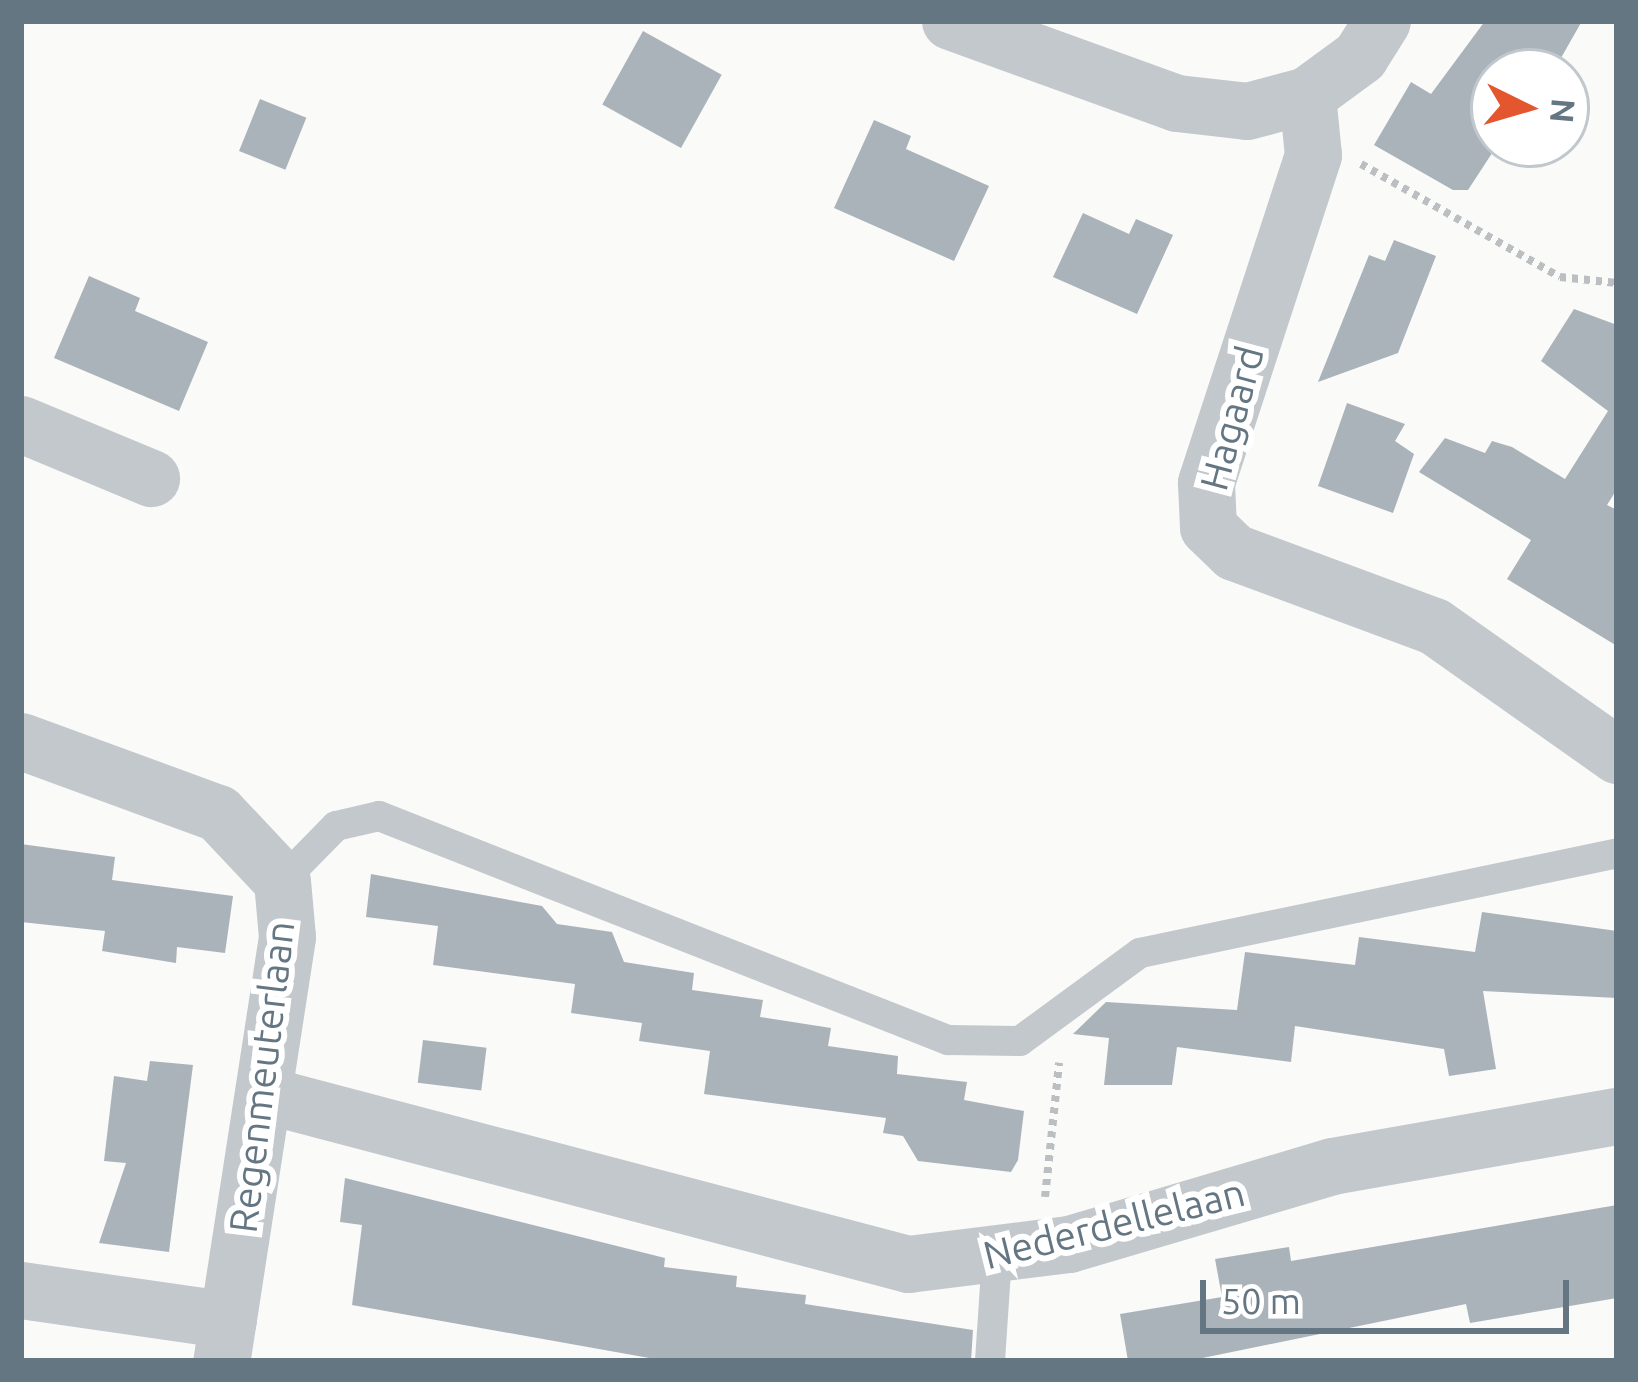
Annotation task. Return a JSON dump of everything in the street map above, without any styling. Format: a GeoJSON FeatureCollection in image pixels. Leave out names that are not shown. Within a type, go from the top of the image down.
{"type":"FeatureCollection","features":[{"type":"Feature","properties":{"kind":"street"},"geometry":{"type":"LineString","coordinates":[[950,21],[1177,103],[1308,115],[1360,56],[1382,21]]}},
{"type":"Feature","properties":{"kind":"street","name":"Hagaard"},"geometry":{"type":"LineString","coordinates":[[1308,115],[1207,483],[1208,527],[1234,552],[1434,626],[1617,755]]}},
{"type":"Feature","properties":{"kind":"street"},"geometry":{"type":"LineString","coordinates":[[21,424],[151,478]]}},
{"type":"Feature","properties":{"kind":"street","name":"Regenmeuterlaan"},"geometry":{"type":"LineString","coordinates":[[21,741],[218,813],[282,881],[287,937],[266,1095],[224,1340]]}},
{"type":"Feature","properties":{"kind":"street","name":"Nederdellelaan"},"geometry":{"type":"LineString","coordinates":[[266,1095],[908,1264],[1018,1252],[1332,1166],[1617,1116]]}},
{"type":"Feature","properties":{"kind":"street"},"geometry":{"type":"LineString","coordinates":[[21,1290],[224,1340]]}},
{"type":"Feature","properties":{"kind":"lane"},"geometry":{"type":"LineString","coordinates":[[282,881],[336,826],[379,816],[948,1040],[1020,1041],[1140,953],[1617,853]]}},
{"type":"Feature","properties":{"kind":"lane"},"geometry":{"type":"LineString","coordinates":[[990,1361],[1018,1252]]}},
{"type":"Feature","properties":{"kind":"path"},"geometry":{"type":"LineString","coordinates":[[1308,115],[1560,277],[1617,283]]}},
{"type":"Feature","properties":{"kind":"path"},"geometry":{"type":"LineString","coordinates":[[1018,1252],[1053,1120]]}},
{"type":"Feature","properties":{"kind":"building"},"geometry":{"type":"Polygon","coordinates":[[[1485,21],[1582,21],[1567,48],[1470,48],[1470,168],[1482,168],[1468,190],[1453,190],[1374,145],[1411,82],[1431,94],[1485,21]]]}},
{"type":"Feature","properties":{"kind":"building"},"geometry":{"type":"Polygon","coordinates":[[[643,31],[722,75],[681,148],[602,104],[643,31]]]}},
{"type":"Feature","properties":{"kind":"building"},"geometry":{"type":"Polygon","coordinates":[[[260,99],[306,118],[285,170],[239,151],[260,99]]]}},
{"type":"Feature","properties":{"kind":"building"},"geometry":{"type":"Polygon","coordinates":[[[874,120],[911,136],[906,149],[989,186],[954,261],[834,208],[874,120]]]}},
{"type":"Feature","properties":{"kind":"building"},"geometry":{"type":"Polygon","coordinates":[[[1083,213],[1129,234],[1136,219],[1173,235],[1137,314],[1053,277],[1083,213]]]}},
{"type":"Feature","properties":{"kind":"building"},"geometry":{"type":"Polygon","coordinates":[[[1394,240],[1436,256],[1398,353],[1318,382],[1369,255],[1385,261],[1394,240]]]}},
{"type":"Feature","properties":{"kind":"building"},"geometry":{"type":"Polygon","coordinates":[[[89,276],[140,298],[135,311],[208,342],[179,411],[54,358],[89,276]]]}},
{"type":"Feature","properties":{"kind":"building"},"geometry":{"type":"Polygon","coordinates":[[[1574,309],[1617,325],[1617,489],[1607,505],[1617,510],[1617,646],[1507,579],[1531,540],[1419,472],[1445,438],[1485,453],[1492,441],[1512,447],[1565,479],[1608,411],[1541,361],[1574,309]]]}},
{"type":"Feature","properties":{"kind":"building"},"geometry":{"type":"Polygon","coordinates":[[[1347,403],[1405,424],[1395,441],[1414,454],[1393,513],[1318,486],[1347,403]]]}},
{"type":"Feature","properties":{"kind":"building"},"geometry":{"type":"Polygon","coordinates":[[[21,844],[115,857],[112,880],[233,896],[225,953],[177,947],[176,963],[102,951],[105,931],[21,922],[21,844]]]}},
{"type":"Feature","properties":{"kind":"building"},"geometry":{"type":"Polygon","coordinates":[[[371,874],[542,906],[557,924],[612,932],[624,962],[694,973],[692,990],[763,1000],[760,1017],[831,1028],[828,1046],[898,1056],[897,1074],[967,1082],[964,1100],[1024,1111],[1018,1160],[1011,1172],[918,1161],[903,1136],[883,1133],[886,1118],[704,1094],[710,1051],[639,1041],[642,1023],[571,1013],[575,984],[433,965],[438,926],[366,917],[371,874]]]}},
{"type":"Feature","properties":{"kind":"building"},"geometry":{"type":"Polygon","coordinates":[[[1482,912],[1617,931],[1617,998],[1483,991],[1496,1069],[1449,1076],[1444,1049],[1295,1026],[1291,1062],[1177,1047],[1172,1085],[1104,1085],[1109,1038],[1073,1034],[1106,1002],[1237,1010],[1245,952],[1355,965],[1359,937],[1475,952],[1482,912]]]}},
{"type":"Feature","properties":{"kind":"building"},"geometry":{"type":"Polygon","coordinates":[[[423,1040],[487,1048],[481,1090],[418,1083],[423,1040]]]}},
{"type":"Feature","properties":{"kind":"building"},"geometry":{"type":"Polygon","coordinates":[[[150,1061],[193,1065],[169,1252],[99,1243],[126,1163],[104,1161],[114,1076],[147,1081],[150,1061]]]}},
{"type":"Feature","properties":{"kind":"building"},"geometry":{"type":"Polygon","coordinates":[[[345,1178],[665,1258],[664,1267],[737,1276],[736,1287],[806,1295],[805,1304],[973,1330],[971,1361],[666,1361],[352,1305],[362,1225],[340,1222],[345,1178]]]}},
{"type":"Feature","properties":{"kind":"building"},"geometry":{"type":"Polygon","coordinates":[[[1617,1205],[1617,1298],[1470,1323],[1466,1304],[1188,1361],[1128,1361],[1120,1314],[1222,1297],[1215,1259],[1289,1247],[1291,1261],[1617,1205]]]}}]}
